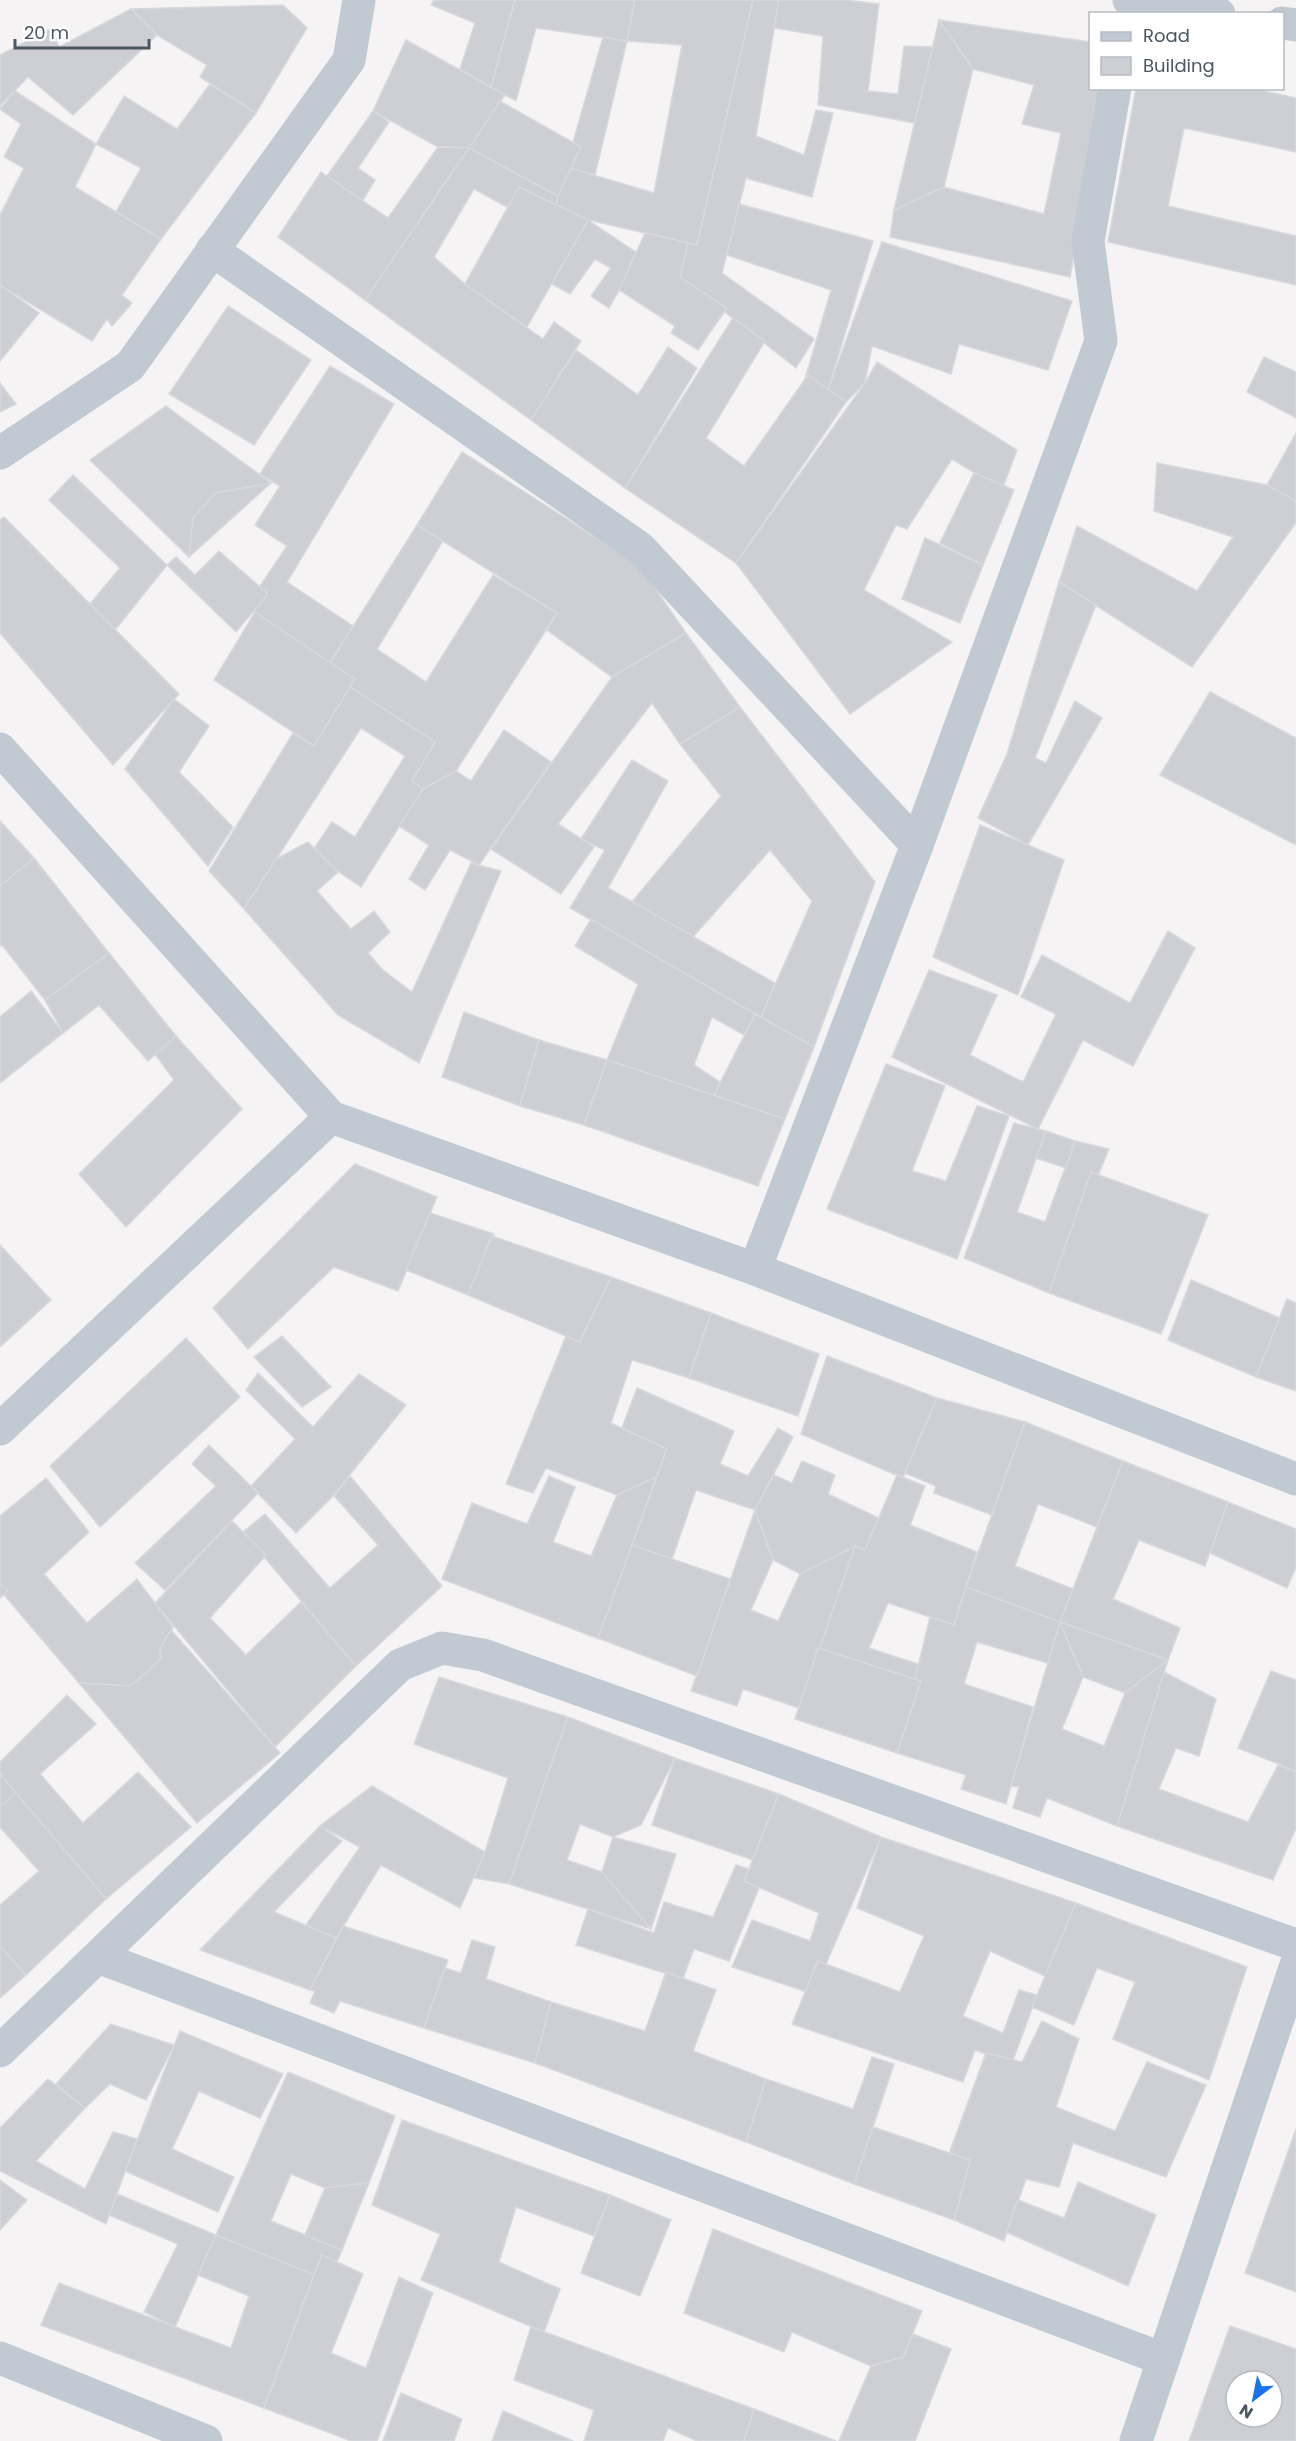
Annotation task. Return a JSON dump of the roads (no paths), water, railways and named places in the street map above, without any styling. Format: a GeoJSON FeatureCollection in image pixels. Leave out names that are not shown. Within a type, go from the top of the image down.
{"type":"FeatureCollection","features":[{"type":"Feature","properties":{"kind":"street"},"geometry":{"type":"LineString","coordinates":[[0,453],[130,366],[349,60],[359,0]]}},
{"type":"Feature","properties":{"kind":"street"},"geometry":{"type":"LineString","coordinates":[[1130,0],[1206,12]]}},
{"type":"Feature","properties":{"kind":"street"},"geometry":{"type":"LineString","coordinates":[[755,1269],[917,845],[1101,341],[1088,241],[1115,90]]}},
{"type":"Feature","properties":{"kind":"street"},"geometry":{"type":"LineString","coordinates":[[212,250],[640,548],[917,845]]}},
{"type":"Feature","properties":{"kind":"street"},"geometry":{"type":"LineString","coordinates":[[0,749],[331,1117],[755,1269],[1296,1479]]}},
{"type":"Feature","properties":{"kind":"street"},"geometry":{"type":"LineString","coordinates":[[0,1429],[331,1117]]}},
{"type":"Feature","properties":{"kind":"street"},"geometry":{"type":"LineString","coordinates":[[0,2051],[400,1665],[442,1648],[483,1655],[1296,1945]]}},
{"type":"Feature","properties":{"kind":"street"},"geometry":{"type":"LineString","coordinates":[[98,1957],[1163,2359]]}},
{"type":"Feature","properties":{"kind":"street"},"geometry":{"type":"LineString","coordinates":[[1136,2441],[1296,1965]]}},
{"type":"Feature","properties":{"kind":"street"},"geometry":{"type":"LineString","coordinates":[[0,2358],[206,2441]]}}]}
